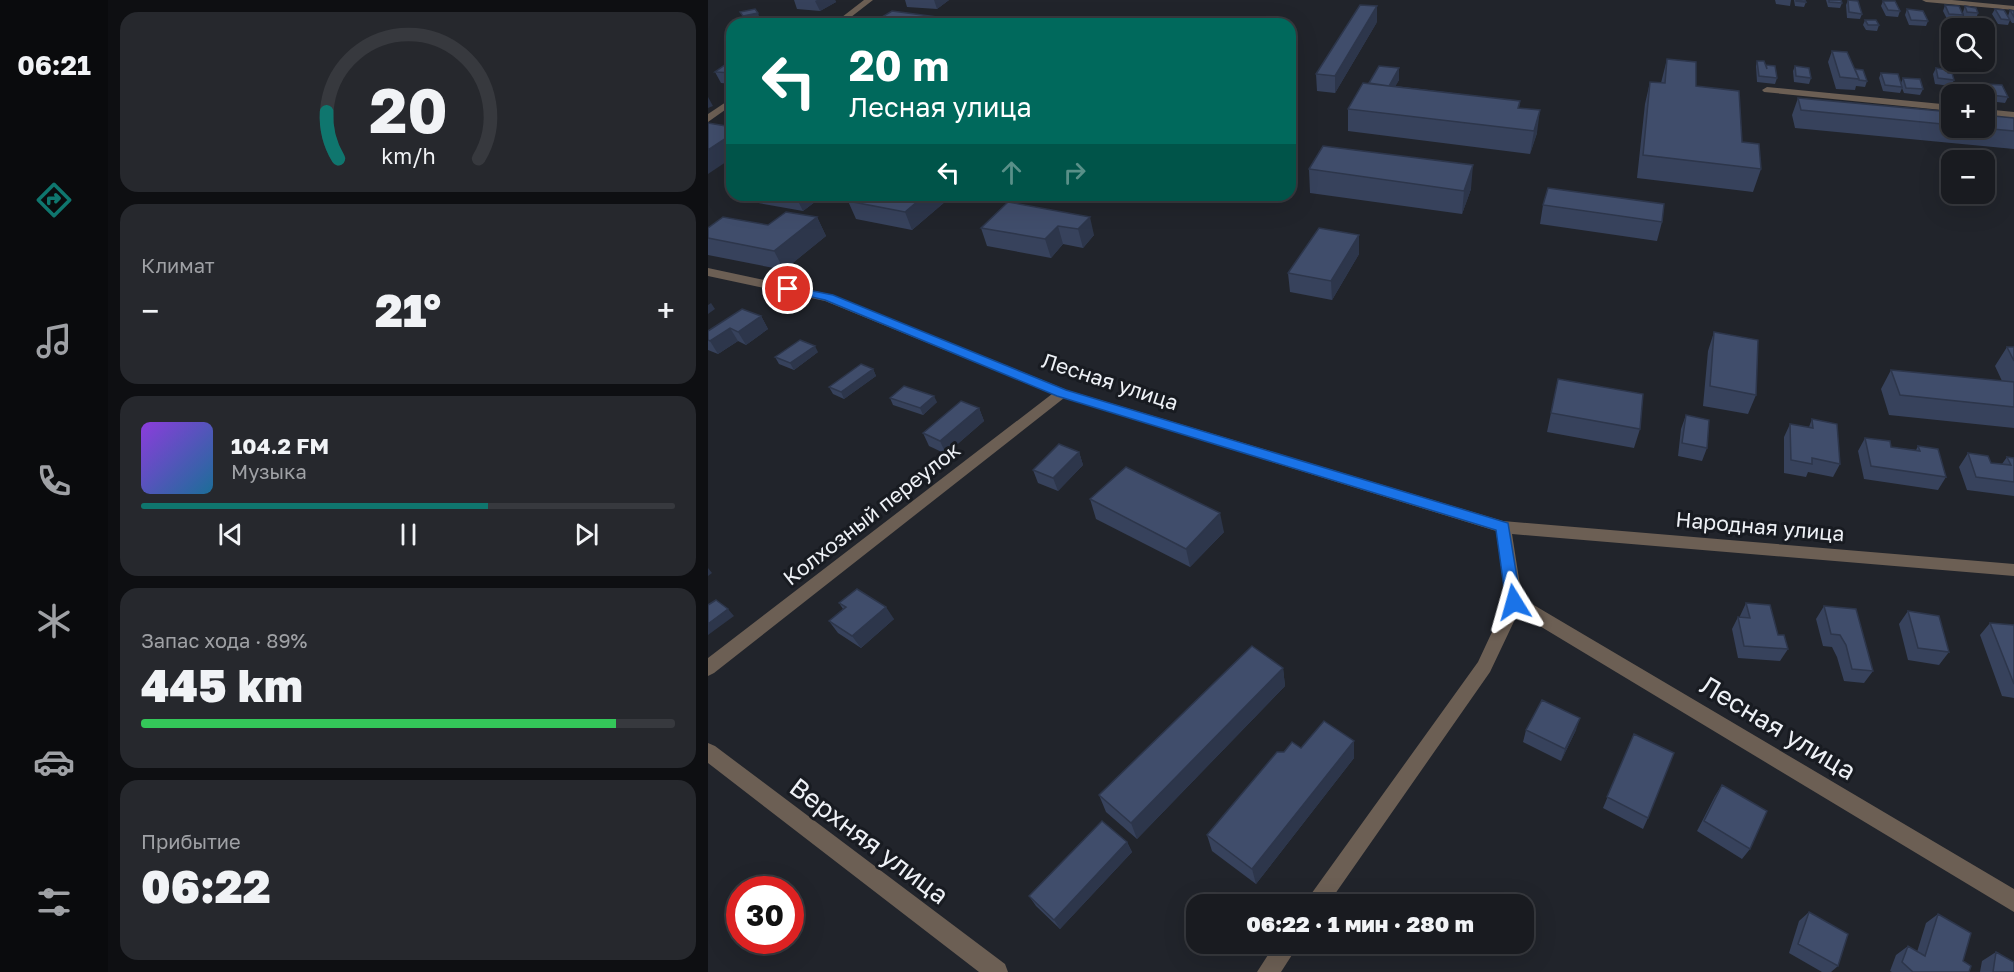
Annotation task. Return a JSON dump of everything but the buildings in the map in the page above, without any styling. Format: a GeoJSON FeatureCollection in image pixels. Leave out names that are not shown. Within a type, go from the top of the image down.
{"type":"FeatureCollection","features":[{"type":"Feature","properties":{"kind":"street"},"geometry":{"type":"LineString","coordinates":[[845,18],[869,0]]}},
{"type":"Feature","properties":{"kind":"street"},"geometry":{"type":"LineString","coordinates":[[1926,0],[2014,8]]}},
{"type":"Feature","properties":{"kind":"street"},"geometry":{"type":"LineString","coordinates":[[1767,90],[1941,107]]}},
{"type":"Feature","properties":{"kind":"street"},"geometry":{"type":"LineString","coordinates":[[708,119],[726,106]]}},
{"type":"Feature","properties":{"kind":"street"},"geometry":{"type":"LineString","coordinates":[[1995,113],[2014,115]]}},
{"type":"Feature","properties":{"kind":"street","name":"Лесная улица"},"geometry":{"type":"LineString","coordinates":[[708,272],[829,298],[1062,393],[1503,527]]}},
{"type":"Feature","properties":{"kind":"street","name":"Колхозный переулок"},"geometry":{"type":"LineString","coordinates":[[708,668],[1062,393]]}},
{"type":"Feature","properties":{"kind":"street"},"geometry":{"type":"LineString","coordinates":[[1323,894],[1484,667],[1514,602],[1503,527]]}},
{"type":"Feature","properties":{"kind":"street","name":"Народная улица"},"geometry":{"type":"LineString","coordinates":[[1503,527],[2014,570]]}},
{"type":"Feature","properties":{"kind":"street","name":"Лесная улица"},"geometry":{"type":"LineString","coordinates":[[1514,602],[2014,901]]}},
{"type":"Feature","properties":{"kind":"street","name":"Верхняя улица"},"geometry":{"type":"LineString","coordinates":[[708,752],[997,972]]}},
{"type":"Feature","properties":{"kind":"street"},"geometry":{"type":"LineString","coordinates":[[1268,972],[1281,954]]}},
{"type":"Feature","properties":{"kind":"route"},"geometry":{"type":"LineString","coordinates":[[788,289],[829,298],[1062,393],[1503,527],[1514,602]]}}]}
